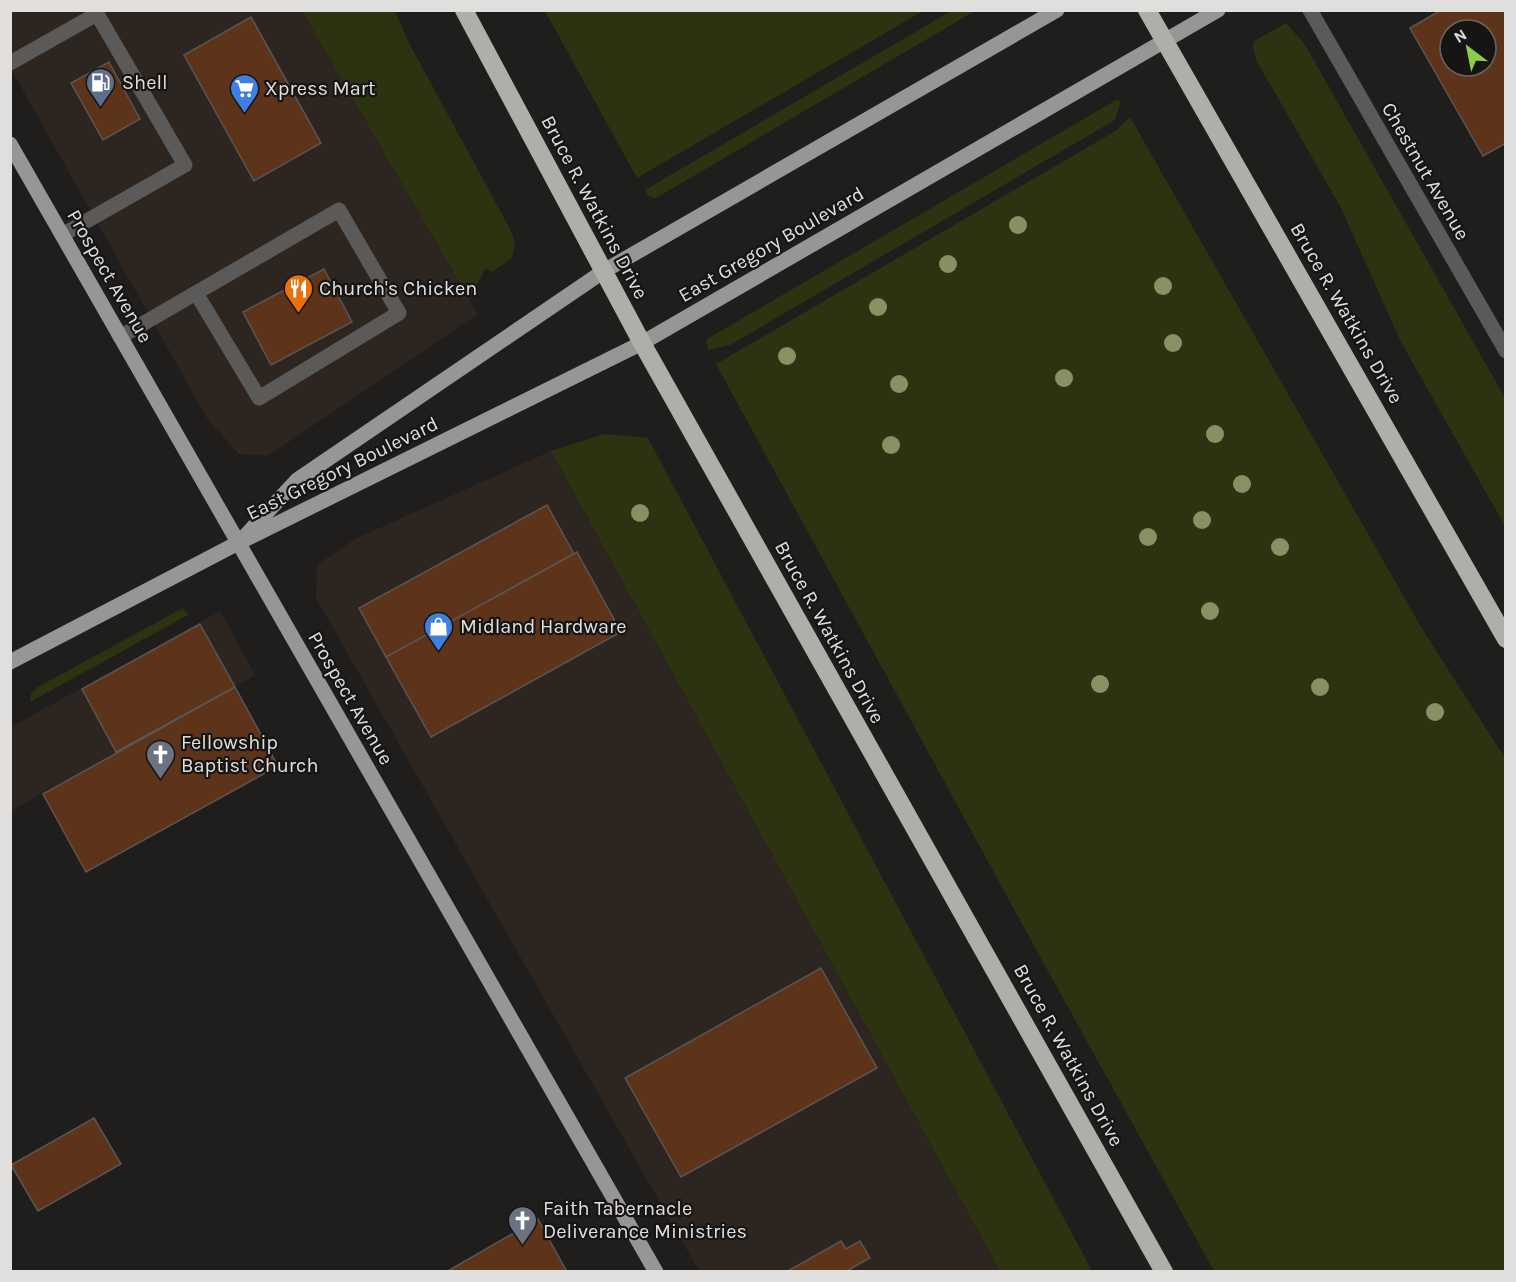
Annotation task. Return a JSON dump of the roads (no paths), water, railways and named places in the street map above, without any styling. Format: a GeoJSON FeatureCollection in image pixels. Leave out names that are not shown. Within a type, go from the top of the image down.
{"type":"FeatureCollection","features":[{"type":"Feature","properties":{"kind":"highway","name":"Bruce R. Watkins Drive"},"geometry":{"type":"LineString","coordinates":[[464,10],[642,343],[1164,1272]]}},
{"type":"Feature","properties":{"kind":"highway","name":"Bruce R. Watkins Drive"},"geometry":{"type":"LineString","coordinates":[[1147,10],[1506,639]]}},
{"type":"Feature","properties":{"kind":"main road","name":"East Gregory Boulevard"},"geometry":{"type":"LineString","coordinates":[[238,543],[297,480],[604,272],[1057,10]]}},
{"type":"Feature","properties":{"kind":"main road","name":"East Gregory Boulevard"},"geometry":{"type":"LineString","coordinates":[[10,662],[238,543],[642,343],[1218,10]]}},
{"type":"Feature","properties":{"kind":"main road","name":"Prospect Avenue"},"geometry":{"type":"LineString","coordinates":[[10,144],[656,1272]]}},
{"type":"Feature","properties":{"kind":"street","name":"Chestnut Avenue"},"geometry":{"type":"LineString","coordinates":[[1310,10],[1506,351]]}},
{"type":"Feature","properties":{"kind":"street"},"geometry":{"type":"LineString","coordinates":[[10,63],[97,14],[185,165],[63,235]]}},
{"type":"Feature","properties":{"kind":"street"},"geometry":{"type":"LineString","coordinates":[[120,337],[339,210],[399,313],[259,398],[196,293]]}},
{"type":"Feature","properties":{"kind":"place","name":"Shell"},"geometry":{"type":"Point","coordinates":[101,108]}},
{"type":"Feature","properties":{"kind":"place","name":"Xpress Mart"},"geometry":{"type":"Point","coordinates":[244,114]}},
{"type":"Feature","properties":{"kind":"place","name":"Church's Chicken"},"geometry":{"type":"Point","coordinates":[298,314]}},
{"type":"Feature","properties":{"kind":"place","name":"Midland Hardware"},"geometry":{"type":"Point","coordinates":[439,652]}},
{"type":"Feature","properties":{"kind":"place","name":"Fellowship Baptist Church"},"geometry":{"type":"Point","coordinates":[160,780]}},
{"type":"Feature","properties":{"kind":"place","name":"Faith Tabernacle Deliverance Ministries"},"geometry":{"type":"Point","coordinates":[522,1246]}}]}
